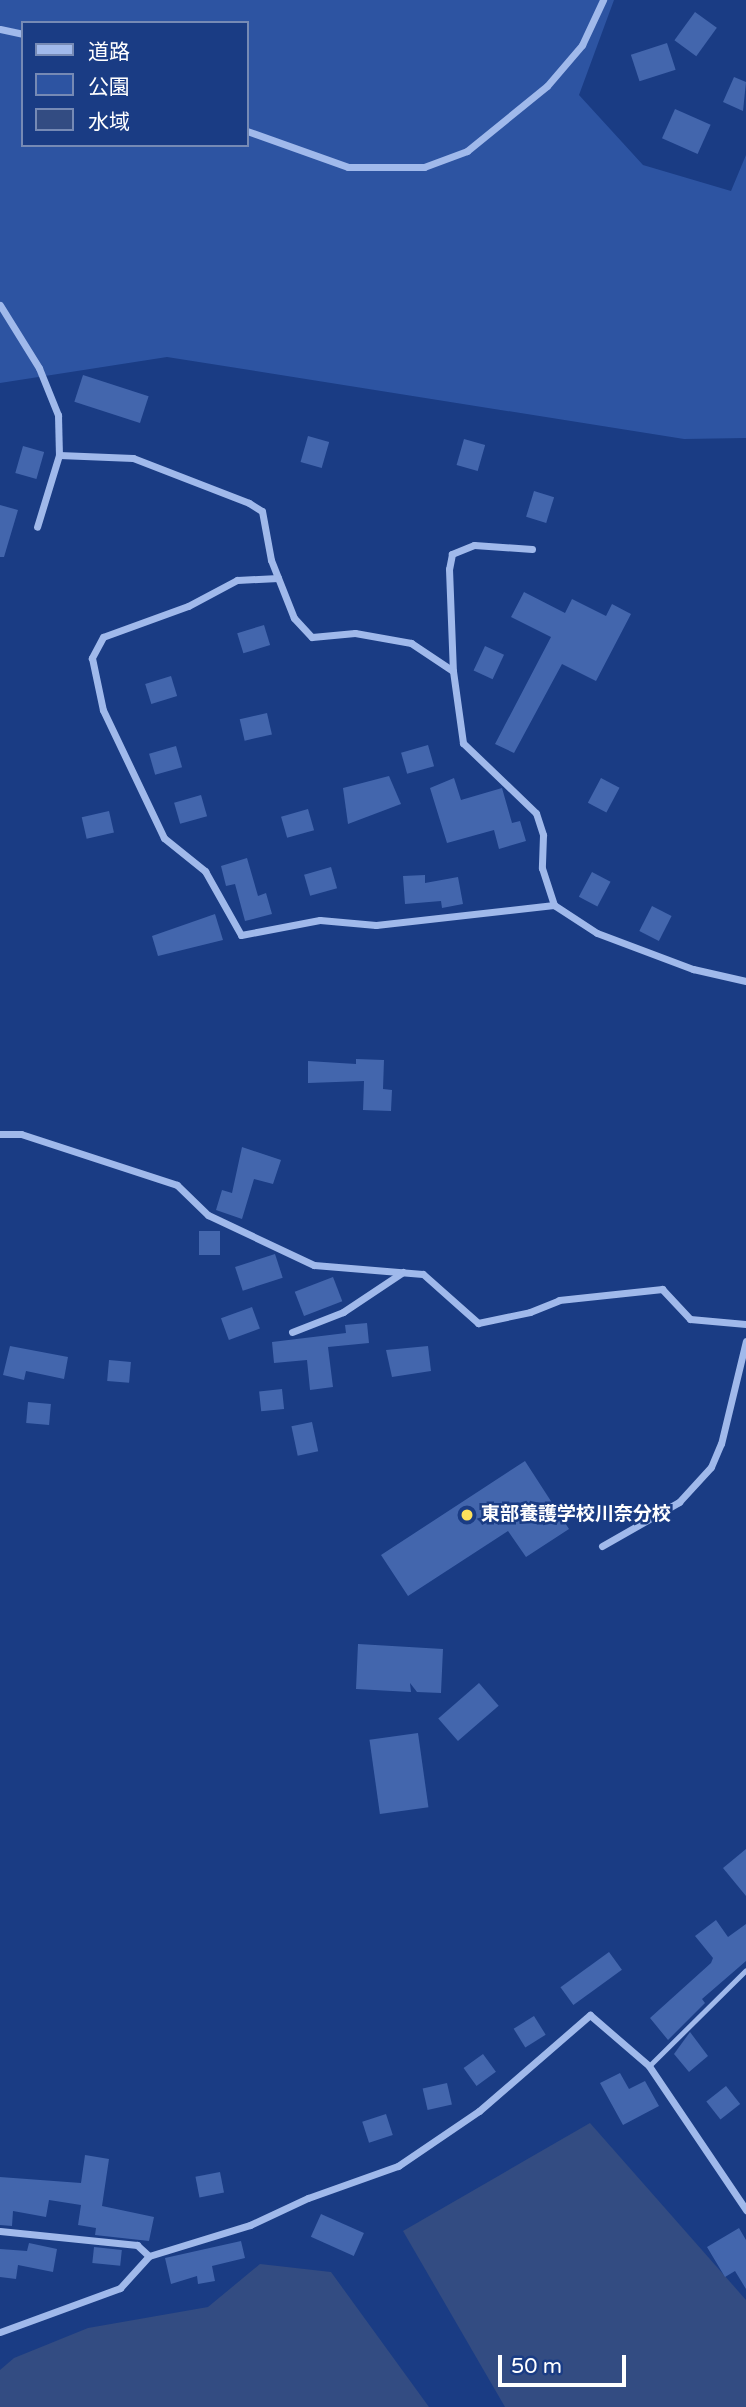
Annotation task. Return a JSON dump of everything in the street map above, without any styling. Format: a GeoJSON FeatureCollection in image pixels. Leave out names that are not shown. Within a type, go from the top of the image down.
{"type":"FeatureCollection","features":[{"type":"Feature","properties":{"kind":"street"},"geometry":{"type":"LineString","coordinates":[[248,131],[348,167],[424,167],[467,151],[547,86],[582,45],[603,0]]}},
{"type":"Feature","properties":{"kind":"street"},"geometry":{"type":"LineString","coordinates":[[0,29],[21,34]]}},
{"type":"Feature","properties":{"kind":"street"},"geometry":{"type":"LineString","coordinates":[[0,305],[39,368],[58,415],[59,455],[37,527]]}},
{"type":"Feature","properties":{"kind":"street"},"geometry":{"type":"LineString","coordinates":[[59,455],[132,458],[249,503],[262,511],[278,578],[294,618],[312,637],[355,633],[411,643],[453,671]]}},
{"type":"Feature","properties":{"kind":"street"},"geometry":{"type":"LineString","coordinates":[[532,549],[474,545],[452,554],[449,569],[453,671],[463,743],[536,813],[543,835],[542,869],[554,905],[597,933],[693,969],[746,981]]}},
{"type":"Feature","properties":{"kind":"street"},"geometry":{"type":"LineString","coordinates":[[278,578],[237,580],[188,606],[103,637],[92,658],[103,710],[164,838],[205,871],[241,935],[320,920],[376,925],[554,905]]}},
{"type":"Feature","properties":{"kind":"street"},"geometry":{"type":"LineString","coordinates":[[0,1134],[21,1134],[177,1185],[208,1215],[314,1265],[423,1274],[478,1323],[530,1312],[559,1300],[662,1289],[690,1319],[746,1324]]}},
{"type":"Feature","properties":{"kind":"street"},"geometry":{"type":"LineString","coordinates":[[292,1332],[343,1312],[404,1271]]}},
{"type":"Feature","properties":{"kind":"street"},"geometry":{"type":"LineString","coordinates":[[602,1546],[679,1502],[711,1468],[721,1444],[746,1341]]}},
{"type":"Feature","properties":{"kind":"street"},"geometry":{"type":"LineString","coordinates":[[0,2332],[120,2288],[149,2256],[250,2225],[308,2198],[398,2166],[479,2111],[590,2015],[649,2066],[746,2210]]}},
{"type":"Feature","properties":{"kind":"street"},"geometry":{"type":"LineString","coordinates":[[0,2231],[136,2245],[149,2256]]}},
{"type":"Feature","properties":{"kind":"lane"},"geometry":{"type":"LineString","coordinates":[[649,2066],[746,1969]]}},
{"type":"Feature","properties":{"kind":"green space"},"geometry":{"type":"Polygon","coordinates":[[[0,0],[614,0],[579,95],[643,165],[731,191],[746,155],[746,438],[684,439],[167,357],[0,383],[0,0]]]}},
{"type":"Feature","properties":{"kind":"water"},"geometry":{"type":"Polygon","coordinates":[[[590,2123],[746,2300],[746,2407],[505,2407],[403,2231],[590,2123]]]}},
{"type":"Feature","properties":{"kind":"water"},"geometry":{"type":"Polygon","coordinates":[[[260,2264],[331,2272],[429,2407],[0,2407],[0,2370],[14,2358],[88,2328],[208,2307],[260,2264]]]}},
{"type":"Feature","properties":{"kind":"building"},"geometry":{"type":"Polygon","coordinates":[[[695,12],[717,28],[696,56],[674,40],[695,12]]]}},
{"type":"Feature","properties":{"kind":"building"},"geometry":{"type":"Polygon","coordinates":[[[667,43],[676,70],[640,81],[631,55],[667,43]]]}},
{"type":"Feature","properties":{"kind":"building"},"geometry":{"type":"Polygon","coordinates":[[[734,77],[746,82],[743,111],[723,102],[734,77]]]}},
{"type":"Feature","properties":{"kind":"building"},"geometry":{"type":"Polygon","coordinates":[[[675,109],[711,125],[698,154],[662,138],[675,109]]]}},
{"type":"Feature","properties":{"kind":"building"},"geometry":{"type":"Polygon","coordinates":[[[83,375],[149,396],[140,423],[74,402],[83,375]]]}},
{"type":"Feature","properties":{"kind":"building"},"geometry":{"type":"Polygon","coordinates":[[[308,436],[329,442],[322,468],[301,462],[308,436]]]}},
{"type":"Feature","properties":{"kind":"building"},"geometry":{"type":"Polygon","coordinates":[[[464,439],[485,445],[478,471],[457,465],[464,439]]]}},
{"type":"Feature","properties":{"kind":"building"},"geometry":{"type":"Polygon","coordinates":[[[23,446],[44,452],[36,479],[15,473],[23,446]]]}},
{"type":"Feature","properties":{"kind":"building"},"geometry":{"type":"Polygon","coordinates":[[[534,491],[554,497],[546,523],[526,517],[534,491]]]}},
{"type":"Feature","properties":{"kind":"building"},"geometry":{"type":"Polygon","coordinates":[[[0,505],[18,510],[4,557],[0,557],[0,505]]]}},
{"type":"Feature","properties":{"kind":"building"},"geometry":{"type":"Polygon","coordinates":[[[524,592],[565,613],[572,599],[606,616],[612,604],[631,614],[596,681],[562,664],[514,753],[495,744],[551,637],[511,617],[524,592]]]}},
{"type":"Feature","properties":{"kind":"building"},"geometry":{"type":"Polygon","coordinates":[[[264,625],[270,645],[243,653],[237,633],[264,625]]]}},
{"type":"Feature","properties":{"kind":"building"},"geometry":{"type":"Polygon","coordinates":[[[485,646],[504,655],[493,679],[474,670],[485,646]]]}},
{"type":"Feature","properties":{"kind":"building"},"geometry":{"type":"Polygon","coordinates":[[[171,676],[177,696],[151,704],[145,684],[171,676]]]}},
{"type":"Feature","properties":{"kind":"building"},"geometry":{"type":"Polygon","coordinates":[[[267,713],[272,734],[245,741],[240,719],[267,713]]]}},
{"type":"Feature","properties":{"kind":"building"},"geometry":{"type":"Polygon","coordinates":[[[428,745],[434,766],[407,774],[401,753],[428,745]]]}},
{"type":"Feature","properties":{"kind":"building"},"geometry":{"type":"Polygon","coordinates":[[[176,746],[182,767],[155,775],[149,754],[176,746]]]}},
{"type":"Feature","properties":{"kind":"building"},"geometry":{"type":"Polygon","coordinates":[[[389,776],[401,804],[348,824],[343,788],[389,776]]]}},
{"type":"Feature","properties":{"kind":"building"},"geometry":{"type":"Polygon","coordinates":[[[454,778],[461,800],[502,788],[512,823],[520,821],[526,841],[499,849],[494,830],[447,843],[430,788],[454,778]]]}},
{"type":"Feature","properties":{"kind":"building"},"geometry":{"type":"Polygon","coordinates":[[[601,778],[620,788],[606,813],[588,803],[601,778]]]}},
{"type":"Feature","properties":{"kind":"building"},"geometry":{"type":"Polygon","coordinates":[[[201,795],[207,816],[180,824],[174,803],[201,795]]]}},
{"type":"Feature","properties":{"kind":"building"},"geometry":{"type":"Polygon","coordinates":[[[308,809],[314,830],[287,838],[281,817],[308,809]]]}},
{"type":"Feature","properties":{"kind":"building"},"geometry":{"type":"Polygon","coordinates":[[[109,811],[114,832],[87,839],[82,817],[109,811]]]}},
{"type":"Feature","properties":{"kind":"building"},"geometry":{"type":"Polygon","coordinates":[[[247,858],[258,896],[266,893],[272,914],[245,921],[235,884],[226,886],[221,866],[247,858]]]}},
{"type":"Feature","properties":{"kind":"building"},"geometry":{"type":"Polygon","coordinates":[[[331,867],[337,888],[310,896],[304,875],[331,867]]]}},
{"type":"Feature","properties":{"kind":"building"},"geometry":{"type":"Polygon","coordinates":[[[592,872],[611,882],[597,907],[579,897],[592,872]]]}},
{"type":"Feature","properties":{"kind":"building"},"geometry":{"type":"Polygon","coordinates":[[[425,875],[425,883],[458,877],[463,904],[442,908],[441,901],[405,904],[403,876],[425,875]]]}},
{"type":"Feature","properties":{"kind":"building"},"geometry":{"type":"Polygon","coordinates":[[[652,906],[672,916],[659,941],[639,931],[652,906]]]}},
{"type":"Feature","properties":{"kind":"building"},"geometry":{"type":"Polygon","coordinates":[[[215,914],[223,940],[158,956],[152,936],[215,914]]]}},
{"type":"Feature","properties":{"kind":"building"},"geometry":{"type":"Polygon","coordinates":[[[356,1059],[384,1060],[383,1089],[392,1090],[391,1111],[363,1110],[364,1081],[308,1083],[308,1061],[356,1064],[356,1059]]]}},
{"type":"Feature","properties":{"kind":"building"},"geometry":{"type":"Polygon","coordinates":[[[242,1147],[281,1160],[273,1184],[254,1179],[242,1219],[216,1210],[222,1190],[232,1193],[242,1147]]]}},
{"type":"Feature","properties":{"kind":"building"},"geometry":{"type":"Polygon","coordinates":[[[199,1231],[220,1231],[220,1255],[199,1255],[199,1231]]]}},
{"type":"Feature","properties":{"kind":"building"},"geometry":{"type":"Polygon","coordinates":[[[275,1254],[283,1278],[243,1291],[235,1267],[275,1254]]]}},
{"type":"Feature","properties":{"kind":"building"},"geometry":{"type":"Polygon","coordinates":[[[333,1277],[342,1301],[304,1316],[295,1292],[333,1277]]]}},
{"type":"Feature","properties":{"kind":"building"},"geometry":{"type":"Polygon","coordinates":[[[252,1307],[260,1329],[229,1340],[221,1318],[252,1307]]]}},
{"type":"Feature","properties":{"kind":"building"},"geometry":{"type":"Polygon","coordinates":[[[367,1323],[369,1343],[328,1347],[333,1387],[310,1390],[307,1360],[274,1363],[272,1342],[346,1333],[345,1325],[367,1323]]]}},
{"type":"Feature","properties":{"kind":"building"},"geometry":{"type":"Polygon","coordinates":[[[10,1346],[68,1357],[64,1379],[26,1371],[24,1380],[3,1375],[10,1346]]]}},
{"type":"Feature","properties":{"kind":"building"},"geometry":{"type":"Polygon","coordinates":[[[428,1346],[431,1371],[392,1377],[386,1350],[428,1346]]]}},
{"type":"Feature","properties":{"kind":"building"},"geometry":{"type":"Polygon","coordinates":[[[109,1360],[131,1362],[129,1383],[107,1381],[109,1360]]]}},
{"type":"Feature","properties":{"kind":"building"},"geometry":{"type":"Polygon","coordinates":[[[282,1389],[284,1409],[261,1411],[259,1391],[282,1389]]]}},
{"type":"Feature","properties":{"kind":"building"},"geometry":{"type":"Polygon","coordinates":[[[28,1402],[51,1404],[49,1425],[26,1423],[28,1402]]]}},
{"type":"Feature","properties":{"kind":"building"},"geometry":{"type":"Polygon","coordinates":[[[312,1422],[318,1451],[298,1456],[291,1426],[312,1422]]]}},
{"type":"Feature","properties":{"kind":"building"},"geometry":{"type":"Polygon","coordinates":[[[525,1461],[569,1529],[526,1557],[508,1531],[408,1596],[381,1555],[525,1461]]]}},
{"type":"Feature","properties":{"kind":"building"},"geometry":{"type":"Polygon","coordinates":[[[358,1644],[443,1649],[441,1693],[417,1692],[410,1683],[411,1692],[356,1689],[358,1644]]]}},
{"type":"Feature","properties":{"kind":"building"},"geometry":{"type":"Polygon","coordinates":[[[479,1683],[499,1706],[458,1741],[438,1718],[479,1683]]]}},
{"type":"Feature","properties":{"kind":"building"},"geometry":{"type":"Polygon","coordinates":[[[418,1733],[428,1807],[380,1814],[369,1740],[418,1733]]]}},
{"type":"Feature","properties":{"kind":"building"},"geometry":{"type":"Polygon","coordinates":[[[746,1849],[746,1896],[723,1868],[746,1849]]]}},
{"type":"Feature","properties":{"kind":"building"},"geometry":{"type":"Polygon","coordinates":[[[716,1920],[728,1937],[746,1924],[746,1961],[702,1999],[705,2003],[668,2040],[650,2018],[711,1963],[713,1958],[695,1936],[716,1920]]]}},
{"type":"Feature","properties":{"kind":"building"},"geometry":{"type":"Polygon","coordinates":[[[609,1952],[622,1970],[573,2005],[560,1987],[609,1952]]]}},
{"type":"Feature","properties":{"kind":"building"},"geometry":{"type":"Polygon","coordinates":[[[534,2016],[546,2035],[525,2047],[514,2029],[534,2016]]]}},
{"type":"Feature","properties":{"kind":"building"},"geometry":{"type":"Polygon","coordinates":[[[690,2032],[708,2056],[689,2072],[674,2054],[690,2032]]]}},
{"type":"Feature","properties":{"kind":"building"},"geometry":{"type":"Polygon","coordinates":[[[483,2054],[496,2072],[477,2086],[464,2068],[483,2054]]]}},
{"type":"Feature","properties":{"kind":"building"},"geometry":{"type":"Polygon","coordinates":[[[620,2073],[629,2089],[645,2081],[659,2106],[623,2125],[600,2083],[620,2073]]]}},
{"type":"Feature","properties":{"kind":"building"},"geometry":{"type":"Polygon","coordinates":[[[447,2083],[452,2104],[428,2110],[423,2089],[447,2083]]]}},
{"type":"Feature","properties":{"kind":"building"},"geometry":{"type":"Polygon","coordinates":[[[726,2086],[740,2104],[720,2120],[706,2101],[726,2086]]]}},
{"type":"Feature","properties":{"kind":"building"},"geometry":{"type":"Polygon","coordinates":[[[386,2114],[393,2135],[369,2143],[362,2122],[386,2114]]]}},
{"type":"Feature","properties":{"kind":"building"},"geometry":{"type":"Polygon","coordinates":[[[85,2155],[109,2159],[102,2206],[154,2217],[149,2241],[95,2235],[96,2228],[78,2225],[81,2205],[49,2200],[46,2217],[13,2211],[12,2226],[0,2225],[0,2177],[81,2183],[85,2155]]]}},
{"type":"Feature","properties":{"kind":"building"},"geometry":{"type":"Polygon","coordinates":[[[220,2172],[224,2193],[199,2197],[195,2177],[220,2172]]]}},
{"type":"Feature","properties":{"kind":"building"},"geometry":{"type":"Polygon","coordinates":[[[321,2214],[364,2233],[354,2256],[311,2237],[321,2214]]]}},
{"type":"Feature","properties":{"kind":"building"},"geometry":{"type":"Polygon","coordinates":[[[739,2228],[746,2240],[746,2289],[735,2271],[725,2277],[707,2247],[739,2228]]]}},
{"type":"Feature","properties":{"kind":"building"},"geometry":{"type":"Polygon","coordinates":[[[241,2241],[245,2258],[212,2266],[215,2281],[198,2284],[197,2276],[171,2284],[165,2258],[241,2241]]]}},
{"type":"Feature","properties":{"kind":"building"},"geometry":{"type":"Polygon","coordinates":[[[29,2243],[57,2249],[53,2272],[18,2265],[16,2279],[0,2277],[0,2249],[27,2251],[29,2243]]]}},
{"type":"Feature","properties":{"kind":"building"},"geometry":{"type":"Polygon","coordinates":[[[94,2247],[122,2250],[120,2266],[92,2263],[94,2247]]]}},
{"type":"Feature","properties":{"kind":"place","name":"東部養護学校川奈分校"},"geometry":{"type":"Point","coordinates":[467,1515]}}]}
